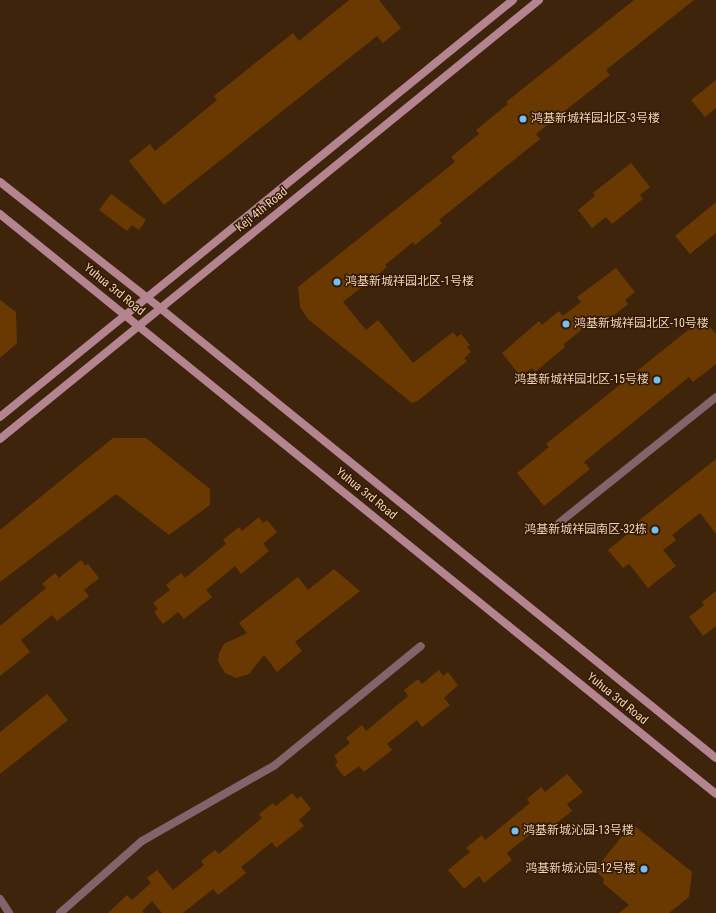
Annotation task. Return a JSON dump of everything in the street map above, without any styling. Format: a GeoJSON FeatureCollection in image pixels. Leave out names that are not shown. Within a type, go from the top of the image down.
{"type":"FeatureCollection","features":[{"type":"Feature","properties":{"kind":"street","name":"Keji 4th Road"},"geometry":{"type":"LineString","coordinates":[[0,417],[513,0]]}},
{"type":"Feature","properties":{"kind":"street","name":"Keji 4th Road"},"geometry":{"type":"LineString","coordinates":[[0,439],[539,0]]}},
{"type":"Feature","properties":{"kind":"street","name":"Yuhua 3rd Road"},"geometry":{"type":"LineString","coordinates":[[0,182],[160,308],[716,758]]}},
{"type":"Feature","properties":{"kind":"street","name":"Yuhua 3rd Road"},"geometry":{"type":"LineString","coordinates":[[0,214],[139,325],[716,794]]}},
{"type":"Feature","properties":{"kind":"street"},"geometry":{"type":"LineString","coordinates":[[559,523],[716,397]]}},
{"type":"Feature","properties":{"kind":"street"},"geometry":{"type":"LineString","coordinates":[[60,913],[142,841],[275,765],[421,646]]}},
{"type":"Feature","properties":{"kind":"street"},"geometry":{"type":"LineString","coordinates":[[0,899],[10,913]]}},
{"type":"Feature","properties":{"kind":"building"},"geometry":{"type":"Polygon","coordinates":[[[349,0],[379,0],[401,28],[383,43],[377,36],[164,205],[129,161],[150,144],[155,151],[217,100],[214,96],[293,33],[299,41],[349,0]]]}},
{"type":"Feature","properties":{"kind":"building"},"geometry":{"type":"Polygon","coordinates":[[[634,0],[694,0],[606,70],[610,75],[536,134],[540,139],[439,220],[442,223],[415,245],[413,242],[385,265],[387,267],[343,302],[366,330],[378,320],[413,363],[453,332],[457,337],[461,334],[470,345],[467,347],[471,352],[464,358],[467,361],[419,400],[412,403],[308,319],[300,307],[298,287],[455,162],[451,157],[479,134],[476,130],[508,104],[506,102],[634,0]]]}},
{"type":"Feature","properties":{"kind":"building"},"geometry":{"type":"Polygon","coordinates":[[[716,80],[716,108],[705,117],[691,100],[716,80]]]}},
{"type":"Feature","properties":{"kind":"building"},"geometry":{"type":"Polygon","coordinates":[[[631,163],[650,187],[640,195],[643,199],[612,224],[606,217],[592,228],[578,210],[595,196],[593,193],[631,163]]]}},
{"type":"Feature","properties":{"kind":"building"},"geometry":{"type":"Polygon","coordinates":[[[111,194],[146,220],[139,230],[132,225],[127,231],[99,210],[111,194]]]}},
{"type":"Feature","properties":{"kind":"building"},"geometry":{"type":"Polygon","coordinates":[[[716,202],[716,233],[690,254],[675,236],[716,202]]]}},
{"type":"Feature","properties":{"kind":"building","name":"鸿基新城祥园北区-10号楼"},"geometry":{"type":"Polygon","coordinates":[[[616,268],[635,292],[625,300],[628,304],[597,329],[591,322],[564,344],[565,347],[535,372],[532,368],[521,377],[502,353],[539,321],[542,325],[559,311],[563,316],[581,302],[577,297],[616,268]]]}},
{"type":"Feature","properties":{"kind":"building"},"geometry":{"type":"Polygon","coordinates":[[[0,300],[16,312],[17,343],[0,358],[0,300]]]}},
{"type":"Feature","properties":{"kind":"building","name":"鸿基新城祥园北区-15号楼"},"geometry":{"type":"Polygon","coordinates":[[[703,318],[716,334],[716,364],[693,382],[689,377],[584,462],[590,469],[544,506],[517,473],[549,447],[546,444],[703,318]]]}},
{"type":"Feature","properties":{"kind":"building"},"geometry":{"type":"Polygon","coordinates":[[[113,438],[146,438],[210,489],[210,505],[169,535],[116,494],[0,582],[0,530],[113,438]]]}},
{"type":"Feature","properties":{"kind":"building","name":"鸿基新城祥园南区-32栋"},"geometry":{"type":"Polygon","coordinates":[[[716,459],[716,534],[700,513],[672,535],[676,540],[663,550],[676,566],[648,588],[629,564],[623,568],[608,550],[639,525],[637,522],[716,459]]]}},
{"type":"Feature","properties":{"kind":"building"},"geometry":{"type":"Polygon","coordinates":[[[259,517],[263,523],[267,520],[277,532],[263,544],[269,551],[241,574],[235,566],[206,590],[212,597],[184,619],[178,612],[163,624],[154,612],[158,609],[153,603],[170,590],[166,585],[181,573],[185,578],[226,544],[223,540],[239,527],[242,531],[259,517]]]}},
{"type":"Feature","properties":{"kind":"building"},"geometry":{"type":"Polygon","coordinates":[[[81,560],[86,566],[88,564],[99,578],[84,590],[89,596],[57,621],[52,615],[21,640],[30,652],[0,676],[0,626],[46,588],[42,584],[55,573],[59,578],[81,560]]]}},
{"type":"Feature","properties":{"kind":"building"},"geometry":{"type":"Polygon","coordinates":[[[334,569],[360,591],[295,642],[302,651],[277,672],[264,655],[249,674],[236,678],[225,673],[218,661],[219,653],[224,644],[247,633],[239,623],[298,577],[308,590],[334,569]]]}},
{"type":"Feature","properties":{"kind":"building"},"geometry":{"type":"Polygon","coordinates":[[[716,591],[716,626],[703,636],[689,617],[704,605],[702,602],[716,591]]]}},
{"type":"Feature","properties":{"kind":"building"},"geometry":{"type":"Polygon","coordinates":[[[439,670],[443,676],[448,672],[458,685],[444,698],[450,705],[422,727],[417,720],[387,744],[392,750],[364,772],[359,766],[344,777],[335,765],[338,762],[334,756],[350,743],[346,738],[362,725],[366,731],[408,696],[404,690],[418,679],[422,684],[439,670]]]}},
{"type":"Feature","properties":{"kind":"building"},"geometry":{"type":"Polygon","coordinates":[[[47,694],[68,720],[0,774],[0,732],[47,694]]]}},
{"type":"Feature","properties":{"kind":"building","name":"鸿基新城沁园-13号楼"},"geometry":{"type":"Polygon","coordinates":[[[567,774],[583,792],[567,804],[572,811],[544,833],[539,827],[507,853],[512,860],[484,883],[479,876],[464,889],[448,870],[470,852],[466,848],[482,835],[485,840],[530,803],[527,799],[541,787],[545,792],[567,774]]]}},
{"type":"Feature","properties":{"kind":"building"},"geometry":{"type":"Polygon","coordinates":[[[292,793],[297,799],[301,796],[311,809],[299,820],[304,826],[276,848],[272,842],[241,867],[246,873],[218,895],[213,889],[183,913],[162,913],[152,901],[142,911],[144,913],[108,913],[127,895],[132,900],[151,883],[147,878],[157,870],[173,890],[204,865],[201,861],[215,850],[219,854],[262,818],[259,814],[273,803],[276,806],[292,793]]]}},
{"type":"Feature","properties":{"kind":"building","name":"鸿基新城沁园-12号楼"},"geometry":{"type":"Polygon","coordinates":[[[632,824],[692,872],[689,897],[669,913],[619,913],[629,905],[603,883],[604,879],[597,872],[597,867],[632,824]]]}},
{"type":"Feature","properties":{"kind":"place","name":"鸿基新城祥园北区-3号楼"},"geometry":{"type":"Point","coordinates":[523,119]}},
{"type":"Feature","properties":{"kind":"place","name":"鸿基新城祥园北区-1号楼"},"geometry":{"type":"Point","coordinates":[337,282]}},
{"type":"Feature","properties":{"kind":"place","name":"鸿基新城祥园北区-10号楼"},"geometry":{"type":"Point","coordinates":[566,324]}},
{"type":"Feature","properties":{"kind":"place","name":"鸿基新城祥园北区-15号楼"},"geometry":{"type":"Point","coordinates":[657,380]}},
{"type":"Feature","properties":{"kind":"place","name":"鸿基新城祥园南区-32栋"},"geometry":{"type":"Point","coordinates":[655,530]}},
{"type":"Feature","properties":{"kind":"place","name":"鸿基新城沁园-13号楼"},"geometry":{"type":"Point","coordinates":[515,831]}},
{"type":"Feature","properties":{"kind":"place","name":"鸿基新城沁园-12号楼"},"geometry":{"type":"Point","coordinates":[644,869]}}]}
